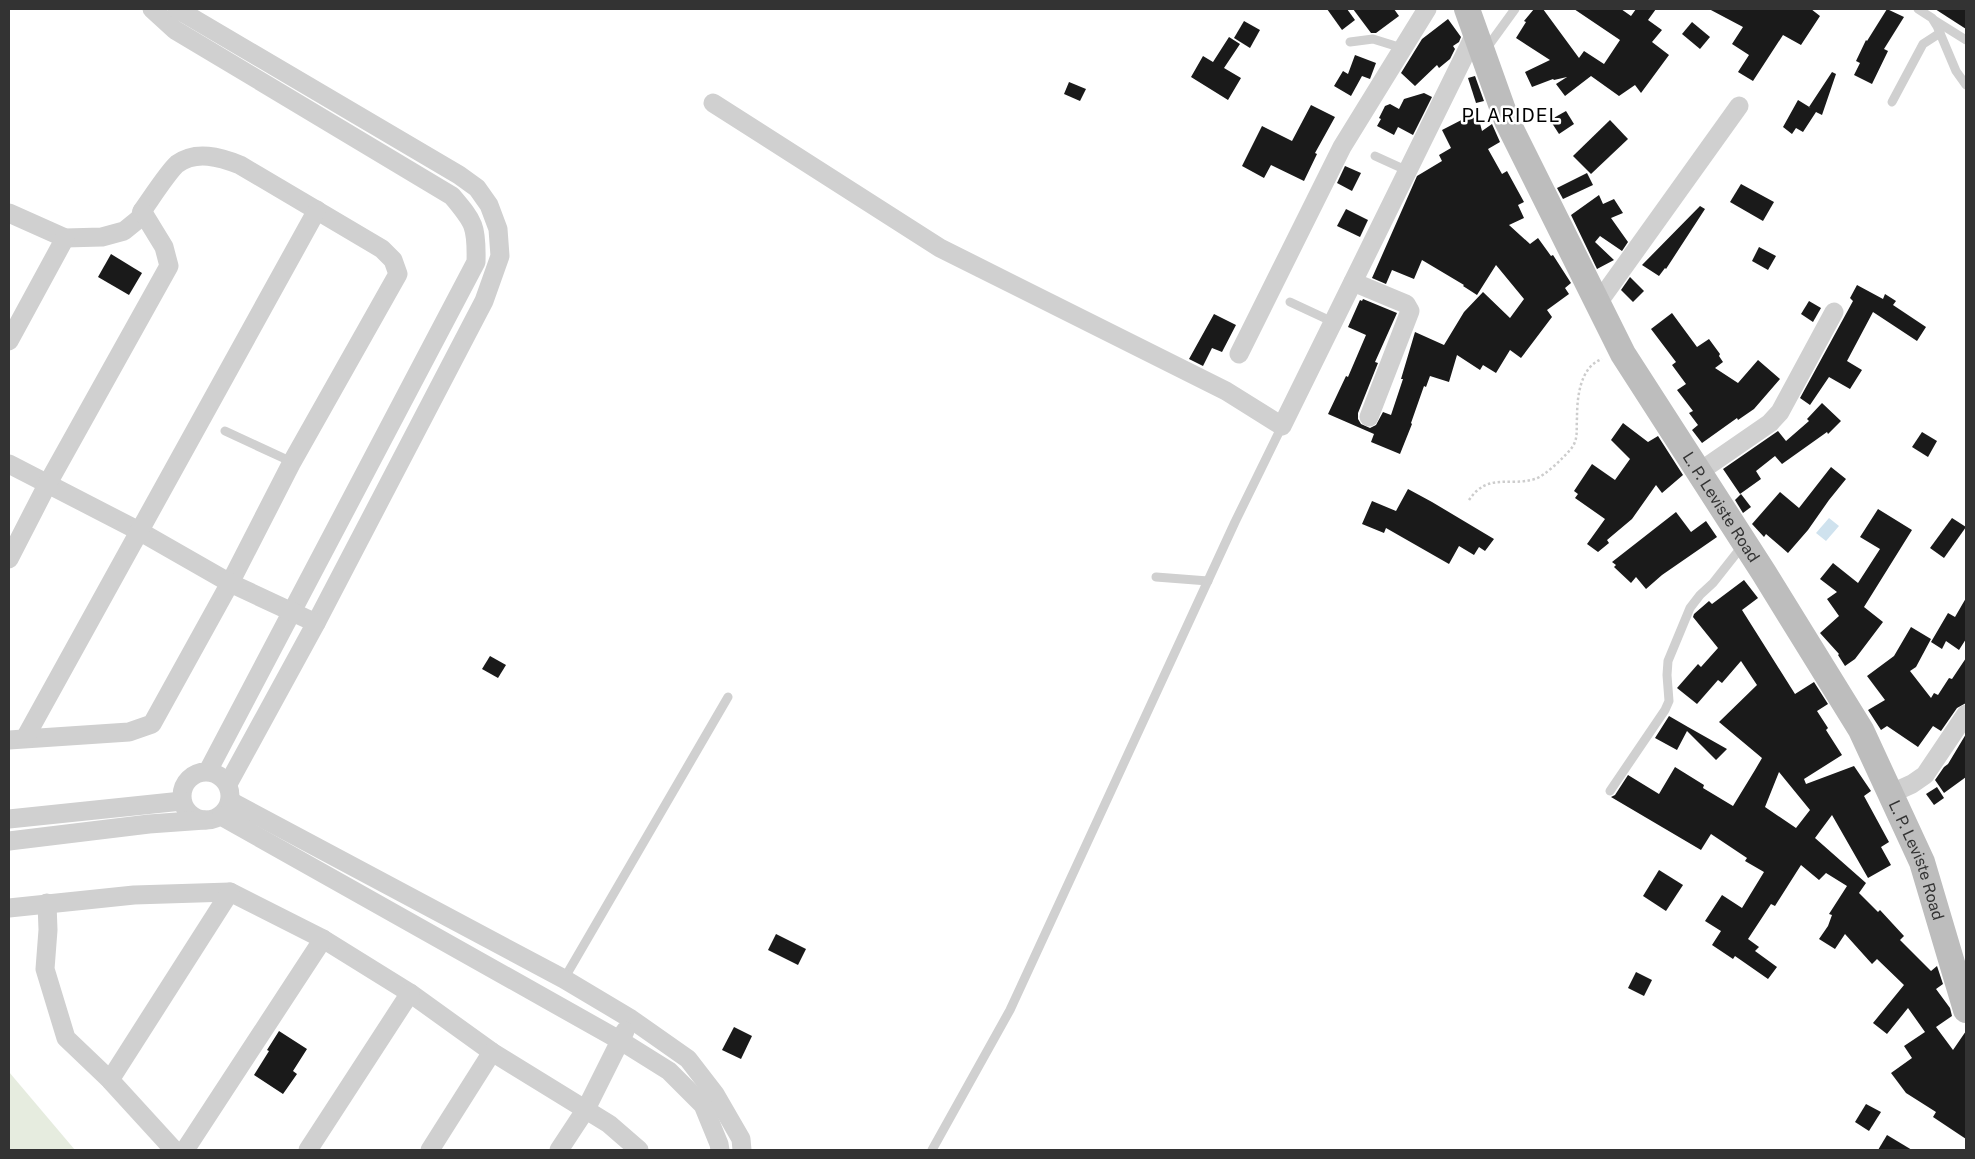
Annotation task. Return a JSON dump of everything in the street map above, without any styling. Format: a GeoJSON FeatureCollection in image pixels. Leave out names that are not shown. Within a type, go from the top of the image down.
{"type":"FeatureCollection","features":[{"type":"Feature","properties":{"kind":"main road","name":"L. P. Leviste Road"},"geometry":{"type":"LineString","coordinates":[[1476,31],[1506,121],[1623,354],[1745,543],[1862,730],[1922,862],[1966,1010]]}},
{"type":"Feature","properties":{"kind":"street"},"geometry":{"type":"LineString","coordinates":[[152,9],[175,30],[452,196],[470,218],[477,237],[476,262],[290,612],[208,771]]}},
{"type":"Feature","properties":{"kind":"street"},"geometry":{"type":"LineString","coordinates":[[177,9],[459,175],[477,188],[489,205],[498,230],[500,256],[484,301],[221,805],[190,814],[182,801],[183,786],[193,774],[208,771],[220,775],[221,805]]}},
{"type":"Feature","properties":{"kind":"street"},"geometry":{"type":"LineString","coordinates":[[1239,354],[1342,147],[1426,9]]}},
{"type":"Feature","properties":{"kind":"street"},"geometry":{"type":"LineString","coordinates":[[713,103],[940,248],[1226,391],[1282,426],[1476,31]]}},
{"type":"Feature","properties":{"kind":"street"},"geometry":{"type":"LineString","coordinates":[[1598,303],[1739,106]]}},
{"type":"Feature","properties":{"kind":"street"},"geometry":{"type":"LineString","coordinates":[[9,213],[65,238],[102,237],[124,231],[140,218],[142,211],[177,164],[194,157],[220,157],[240,165],[382,249],[393,260],[398,274],[292,462],[230,583],[152,724],[129,732],[17,739]]}},
{"type":"Feature","properties":{"kind":"street"},"geometry":{"type":"LineString","coordinates":[[17,739],[139,531],[317,210]]}},
{"type":"Feature","properties":{"kind":"street"},"geometry":{"type":"LineString","coordinates":[[9,559],[48,484],[169,266],[164,246],[142,211]]}},
{"type":"Feature","properties":{"kind":"street"},"geometry":{"type":"LineString","coordinates":[[9,341],[65,238]]}},
{"type":"Feature","properties":{"kind":"street"},"geometry":{"type":"LineString","coordinates":[[1354,282],[1406,304],[1410,311],[1369,418]]}},
{"type":"Feature","properties":{"kind":"street"},"geometry":{"type":"LineString","coordinates":[[1699,472],[1770,422],[1780,412],[1834,312]]}},
{"type":"Feature","properties":{"kind":"street"},"geometry":{"type":"LineString","coordinates":[[9,464],[139,531],[230,583],[316,624]]}},
{"type":"Feature","properties":{"kind":"street"},"geometry":{"type":"LineString","coordinates":[[1890,794],[1912,784],[1925,775],[1966,714]]}},
{"type":"Feature","properties":{"kind":"street"},"geometry":{"type":"LineString","coordinates":[[9,819],[182,801]]}},
{"type":"Feature","properties":{"kind":"street"},"geometry":{"type":"LineString","coordinates":[[221,805],[669,1071],[703,1105],[720,1150]]}},
{"type":"Feature","properties":{"kind":"street"},"geometry":{"type":"LineString","coordinates":[[9,841],[149,824],[221,805],[564,979],[631,1019],[688,1060],[716,1094],[740,1139],[742,1150]]}},
{"type":"Feature","properties":{"kind":"street"},"geometry":{"type":"LineString","coordinates":[[110,1080],[230,892]]}},
{"type":"Feature","properties":{"kind":"street"},"geometry":{"type":"LineString","coordinates":[[9,908],[134,895],[230,892],[323,939],[410,993],[492,1052],[610,1124],[639,1150]]}},
{"type":"Feature","properties":{"kind":"street"},"geometry":{"type":"LineString","coordinates":[[47,903],[48,930],[45,969],[66,1038],[110,1080],[174,1150]]}},
{"type":"Feature","properties":{"kind":"street"},"geometry":{"type":"LineString","coordinates":[[185,1150],[323,939]]}},
{"type":"Feature","properties":{"kind":"street"},"geometry":{"type":"LineString","coordinates":[[308,1150],[410,993]]}},
{"type":"Feature","properties":{"kind":"street"},"geometry":{"type":"LineString","coordinates":[[559,1150],[586,1109],[631,1019]]}},
{"type":"Feature","properties":{"kind":"street"},"geometry":{"type":"LineString","coordinates":[[430,1150],[492,1052]]}},
{"type":"Feature","properties":{"kind":"lane"},"geometry":{"type":"LineString","coordinates":[[1476,31],[1515,9]]}},
{"type":"Feature","properties":{"kind":"lane"},"geometry":{"type":"LineString","coordinates":[[1918,9],[1966,40]]}},
{"type":"Feature","properties":{"kind":"lane"},"geometry":{"type":"LineString","coordinates":[[1932,18],[1956,71],[1966,85]]}},
{"type":"Feature","properties":{"kind":"lane"},"geometry":{"type":"LineString","coordinates":[[1892,102],[1922,44],[1940,33]]}},
{"type":"Feature","properties":{"kind":"lane"},"geometry":{"type":"LineString","coordinates":[[1350,42],[1373,39],[1402,48]]}},
{"type":"Feature","properties":{"kind":"lane"},"geometry":{"type":"LineString","coordinates":[[1375,156],[1408,171]]}},
{"type":"Feature","properties":{"kind":"lane"},"geometry":{"type":"LineString","coordinates":[[1290,302],[1334,322]]}},
{"type":"Feature","properties":{"kind":"lane"},"geometry":{"type":"LineString","coordinates":[[932,1150],[1010,1010],[1208,581],[1282,426]]}},
{"type":"Feature","properties":{"kind":"lane"},"geometry":{"type":"LineString","coordinates":[[226,431],[292,462]]}},
{"type":"Feature","properties":{"kind":"lane"},"geometry":{"type":"LineString","coordinates":[[1610,791],[1665,710],[1669,701],[1668,661],[1690,608],[1745,543]]}},
{"type":"Feature","properties":{"kind":"lane"},"geometry":{"type":"LineString","coordinates":[[1156,577],[1208,581]]}},
{"type":"Feature","properties":{"kind":"lane"},"geometry":{"type":"LineString","coordinates":[[564,979],[728,697]]}},
{"type":"Feature","properties":{"kind":"path"},"geometry":{"type":"LineString","coordinates":[[1469,500],[1476,490],[1488,484],[1499,481],[1536,479],[1571,449],[1577,434],[1576,417],[1583,375],[1591,365],[1600,360],[1623,354]]}},
{"type":"Feature","properties":{"kind":"shaded area"},"geometry":{"type":"Polygon","coordinates":[[[9,1072],[75,1150],[9,1150],[9,1072]]]}},
{"type":"Feature","properties":{"kind":"water"},"geometry":{"type":"Polygon","coordinates":[[[1829,518],[1839,526],[1826,541],[1816,533],[1829,518]]]}},
{"type":"Feature","properties":{"kind":"building"},"geometry":{"type":"Polygon","coordinates":[[[1327,9],[1347,9],[1355,20],[1342,30],[1327,9]]]}},
{"type":"Feature","properties":{"kind":"building"},"geometry":{"type":"Polygon","coordinates":[[[1353,9],[1394,9],[1399,16],[1376,33],[1371,33],[1353,9]]]}},
{"type":"Feature","properties":{"kind":"building"},"geometry":{"type":"Polygon","coordinates":[[[1534,9],[1543,9],[1579,58],[1584,51],[1604,64],[1620,40],[1574,9],[1621,9],[1631,16],[1636,9],[1656,9],[1648,20],[1662,30],[1652,42],[1669,55],[1641,93],[1635,85],[1619,96],[1591,76],[1565,96],[1556,84],[1567,77],[1553,79],[1532,87],[1525,72],[1550,60],[1516,38],[1526,22],[1524,21],[1534,9]]]}},
{"type":"Feature","properties":{"kind":"building"},"geometry":{"type":"Polygon","coordinates":[[[1709,9],[1811,9],[1820,16],[1801,45],[1783,35],[1753,81],[1738,72],[1749,55],[1732,44],[1743,27],[1709,9]]]}},
{"type":"Feature","properties":{"kind":"building"},"geometry":{"type":"Polygon","coordinates":[[[1887,9],[1904,17],[1884,49],[1888,51],[1872,84],[1854,75],[1860,63],[1856,61],[1866,40],[1887,9]]]}},
{"type":"Feature","properties":{"kind":"building"},"geometry":{"type":"Polygon","coordinates":[[[1935,9],[1966,9],[1966,29],[1935,9]]]}},
{"type":"Feature","properties":{"kind":"building"},"geometry":{"type":"Polygon","coordinates":[[[1448,19],[1461,37],[1459,42],[1453,46],[1455,49],[1450,59],[1439,68],[1437,65],[1415,86],[1401,73],[1422,39],[1448,19]]]}},
{"type":"Feature","properties":{"kind":"building"},"geometry":{"type":"Polygon","coordinates":[[[1244,21],[1260,30],[1250,48],[1234,38],[1244,21]]]}},
{"type":"Feature","properties":{"kind":"building"},"geometry":{"type":"Polygon","coordinates":[[[1692,22],[1710,37],[1700,49],[1682,34],[1692,22]]]}},
{"type":"Feature","properties":{"kind":"building"},"geometry":{"type":"Polygon","coordinates":[[[1229,37],[1240,44],[1224,68],[1241,78],[1228,100],[1191,77],[1203,56],[1213,62],[1229,37]]]}},
{"type":"Feature","properties":{"kind":"building"},"geometry":{"type":"Polygon","coordinates":[[[1355,55],[1376,63],[1370,79],[1362,76],[1351,96],[1334,86],[1343,71],[1348,74],[1355,55]]]}},
{"type":"Feature","properties":{"kind":"building"},"geometry":{"type":"Polygon","coordinates":[[[1832,72],[1836,74],[1822,115],[1816,112],[1803,132],[1796,128],[1792,134],[1783,127],[1798,100],[1809,107],[1832,72]]]}},
{"type":"Feature","properties":{"kind":"building"},"geometry":{"type":"Polygon","coordinates":[[[1475,76],[1484,101],[1476,103],[1468,78],[1475,76]]]}},
{"type":"Feature","properties":{"kind":"building"},"geometry":{"type":"Polygon","coordinates":[[[1069,82],[1086,89],[1080,101],[1064,94],[1069,82]]]}},
{"type":"Feature","properties":{"kind":"building"},"geometry":{"type":"Polygon","coordinates":[[[1424,93],[1432,97],[1413,135],[1398,127],[1394,135],[1377,126],[1385,106],[1390,104],[1399,109],[1404,99],[1424,93]]]}},
{"type":"Feature","properties":{"kind":"building"},"geometry":{"type":"Polygon","coordinates":[[[1311,105],[1335,117],[1315,153],[1317,154],[1304,181],[1271,165],[1264,178],[1242,166],[1262,126],[1292,141],[1311,105]]]}},
{"type":"Feature","properties":{"kind":"building"},"geometry":{"type":"Polygon","coordinates":[[[1566,111],[1574,124],[1559,134],[1550,120],[1566,111]]]}},
{"type":"Feature","properties":{"kind":"building"},"geometry":{"type":"Polygon","coordinates":[[[1477,112],[1482,131],[1492,124],[1500,142],[1488,149],[1502,174],[1507,171],[1524,202],[1518,205],[1524,218],[1509,225],[1530,244],[1538,238],[1551,256],[1553,255],[1571,283],[1565,288],[1569,294],[1547,310],[1552,317],[1521,358],[1510,350],[1496,373],[1483,365],[1480,370],[1457,355],[1449,382],[1430,376],[1426,387],[1424,386],[1400,454],[1371,442],[1374,434],[1328,414],[1346,376],[1348,377],[1366,335],[1348,327],[1360,300],[1362,301],[1363,299],[1397,313],[1375,362],[1378,363],[1358,413],[1358,419],[1361,424],[1370,428],[1376,425],[1383,412],[1391,415],[1403,379],[1401,379],[1415,332],[1444,345],[1464,312],[1483,292],[1510,318],[1524,299],[1496,265],[1477,295],[1422,260],[1414,279],[1392,270],[1386,284],[1372,278],[1417,176],[1442,161],[1439,155],[1451,148],[1442,130],[1477,112]]]}},
{"type":"Feature","properties":{"kind":"building"},"geometry":{"type":"Polygon","coordinates":[[[1610,120],[1628,139],[1591,174],[1573,156],[1610,120]]]}},
{"type":"Feature","properties":{"kind":"building"},"geometry":{"type":"Polygon","coordinates":[[[1345,166],[1361,173],[1352,191],[1337,183],[1345,166]]]}},
{"type":"Feature","properties":{"kind":"building"},"geometry":{"type":"Polygon","coordinates":[[[1587,173],[1593,185],[1563,199],[1557,188],[1587,173]]]}},
{"type":"Feature","properties":{"kind":"building"},"geometry":{"type":"Polygon","coordinates":[[[1741,184],[1774,202],[1763,221],[1730,202],[1741,184]]]}},
{"type":"Feature","properties":{"kind":"building"},"geometry":{"type":"Polygon","coordinates":[[[1599,195],[1603,204],[1614,199],[1623,213],[1611,218],[1628,242],[1622,251],[1600,236],[1595,242],[1614,260],[1597,269],[1571,215],[1599,195]]]}},
{"type":"Feature","properties":{"kind":"building"},"geometry":{"type":"Polygon","coordinates":[[[1700,206],[1705,209],[1666,269],[1659,276],[1642,265],[1700,206]]]}},
{"type":"Feature","properties":{"kind":"building"},"geometry":{"type":"Polygon","coordinates":[[[1346,209],[1368,220],[1360,237],[1337,226],[1346,209]]]}},
{"type":"Feature","properties":{"kind":"building"},"geometry":{"type":"Polygon","coordinates":[[[1759,247],[1776,256],[1768,270],[1752,261],[1759,247]]]}},
{"type":"Feature","properties":{"kind":"building"},"geometry":{"type":"Polygon","coordinates":[[[111,254],[142,273],[129,295],[98,277],[111,254]]]}},
{"type":"Feature","properties":{"kind":"building"},"geometry":{"type":"Polygon","coordinates":[[[1630,277],[1644,291],[1633,302],[1621,290],[1630,277]]]}},
{"type":"Feature","properties":{"kind":"building"},"geometry":{"type":"Polygon","coordinates":[[[1857,285],[1883,299],[1885,294],[1896,301],[1893,305],[1926,327],[1917,341],[1873,312],[1847,361],[1862,370],[1850,389],[1829,377],[1810,405],[1800,398],[1853,301],[1850,298],[1857,285]]]}},
{"type":"Feature","properties":{"kind":"building"},"geometry":{"type":"Polygon","coordinates":[[[1809,301],[1821,308],[1813,322],[1801,314],[1809,301]]]}},
{"type":"Feature","properties":{"kind":"building"},"geometry":{"type":"Polygon","coordinates":[[[1672,313],[1697,347],[1709,339],[1720,354],[1719,356],[1723,362],[1715,368],[1738,383],[1758,360],[1780,379],[1754,409],[1738,420],[1737,418],[1702,443],[1692,430],[1698,425],[1689,413],[1693,411],[1677,390],[1686,384],[1672,365],[1676,362],[1651,329],[1672,313]]]}},
{"type":"Feature","properties":{"kind":"building"},"geometry":{"type":"Polygon","coordinates":[[[1214,314],[1236,325],[1222,352],[1212,348],[1203,366],[1189,359],[1214,314]]]}},
{"type":"Feature","properties":{"kind":"building"},"geometry":{"type":"Polygon","coordinates":[[[1822,403],[1841,421],[1828,434],[1827,432],[1782,464],[1775,456],[1756,471],[1761,479],[1740,494],[1723,469],[1778,431],[1786,441],[1809,421],[1807,419],[1822,403]]]}},
{"type":"Feature","properties":{"kind":"building"},"geometry":{"type":"Polygon","coordinates":[[[1623,423],[1648,442],[1658,436],[1683,475],[1662,493],[1656,485],[1632,519],[1607,540],[1609,543],[1598,552],[1587,544],[1605,519],[1575,498],[1578,494],[1574,491],[1592,464],[1615,480],[1630,459],[1611,440],[1623,423]]]}},
{"type":"Feature","properties":{"kind":"building"},"geometry":{"type":"Polygon","coordinates":[[[1922,432],[1937,441],[1928,457],[1912,447],[1922,432]]]}},
{"type":"Feature","properties":{"kind":"building"},"geometry":{"type":"Polygon","coordinates":[[[1831,467],[1846,479],[1808,530],[1788,553],[1766,534],[1764,537],[1752,524],[1780,492],[1799,508],[1831,467]]]}},
{"type":"Feature","properties":{"kind":"building"},"geometry":{"type":"Polygon","coordinates":[[[1408,489],[1494,539],[1485,551],[1479,547],[1474,555],[1459,546],[1449,564],[1386,528],[1384,533],[1362,524],[1372,501],[1396,511],[1408,489]]]}},
{"type":"Feature","properties":{"kind":"building"},"geometry":{"type":"Polygon","coordinates":[[[1741,494],[1751,507],[1743,513],[1735,500],[1741,494]]]}},
{"type":"Feature","properties":{"kind":"building"},"geometry":{"type":"Polygon","coordinates":[[[1878,509],[1912,530],[1864,607],[1883,622],[1855,659],[1845,666],[1839,654],[1820,633],[1839,616],[1827,599],[1837,592],[1820,579],[1833,563],[1858,583],[1880,549],[1860,537],[1878,509]]]}},
{"type":"Feature","properties":{"kind":"building"},"geometry":{"type":"Polygon","coordinates":[[[1676,512],[1691,532],[1706,521],[1717,537],[1662,575],[1646,589],[1636,577],[1631,583],[1614,567],[1616,565],[1612,562],[1676,512]]]}},
{"type":"Feature","properties":{"kind":"building"},"geometry":{"type":"Polygon","coordinates":[[[1952,518],[1966,527],[1944,558],[1930,548],[1952,518]]]}},
{"type":"Feature","properties":{"kind":"building"},"geometry":{"type":"Polygon","coordinates":[[[1744,580],[1758,598],[1742,610],[1795,694],[1814,682],[1828,704],[1817,711],[1828,728],[1826,730],[1842,755],[1804,779],[1806,784],[1854,766],[1871,791],[1864,796],[1889,842],[1881,847],[1891,865],[1868,878],[1832,815],[1815,838],[1866,883],[1859,893],[1878,912],[1880,910],[1904,936],[1900,940],[1931,971],[1937,966],[1943,984],[1936,989],[1950,1008],[1952,1016],[1936,1027],[1953,1050],[1966,1031],[1966,1139],[1933,1117],[1936,1112],[1906,1093],[1891,1073],[1912,1058],[1904,1046],[1925,1032],[1908,1008],[1887,1034],[1873,1023],[1904,985],[1877,959],[1872,964],[1845,934],[1835,949],[1819,939],[1828,926],[1832,915],[1829,914],[1847,886],[1826,873],[1819,880],[1801,865],[1775,906],[1771,904],[1748,939],[1759,947],[1755,951],[1777,967],[1768,979],[1735,956],[1733,959],[1712,945],[1721,931],[1705,921],[1722,895],[1742,908],[1764,872],[1745,861],[1747,858],[1711,834],[1701,850],[1611,797],[1615,795],[1628,775],[1659,794],[1675,767],[1704,785],[1703,788],[1733,806],[1762,758],[1719,722],[1757,685],[1741,661],[1722,683],[1718,680],[1697,704],[1677,688],[1698,664],[1701,667],[1718,648],[1693,617],[1709,601],[1712,604],[1744,580]],[[1779,772],[1765,807],[1796,828],[1810,810],[1779,772]]]}},
{"type":"Feature","properties":{"kind":"building"},"geometry":{"type":"Polygon","coordinates":[[[1966,598],[1966,639],[1959,650],[1946,641],[1942,649],[1931,642],[1948,613],[1955,617],[1966,598]]]}},
{"type":"Feature","properties":{"kind":"building"},"geometry":{"type":"Polygon","coordinates":[[[1911,627],[1931,639],[1916,667],[1910,671],[1931,698],[1934,693],[1938,695],[1949,678],[1952,679],[1966,658],[1966,703],[1957,708],[1941,731],[1933,726],[1918,747],[1887,726],[1881,730],[1868,710],[1885,700],[1867,676],[1894,656],[1911,627]]]}},
{"type":"Feature","properties":{"kind":"building"},"geometry":{"type":"Polygon","coordinates":[[[490,656],[506,665],[498,678],[482,669],[490,656]]]}},
{"type":"Feature","properties":{"kind":"building"},"geometry":{"type":"Polygon","coordinates":[[[1669,716],[1727,749],[1716,760],[1687,731],[1677,750],[1655,738],[1669,716]]]}},
{"type":"Feature","properties":{"kind":"building"},"geometry":{"type":"Polygon","coordinates":[[[1966,734],[1966,777],[1944,793],[1935,780],[1948,764],[1966,734]]]}},
{"type":"Feature","properties":{"kind":"building"},"geometry":{"type":"Polygon","coordinates":[[[1937,787],[1944,798],[1934,805],[1926,794],[1937,787]]]}},
{"type":"Feature","properties":{"kind":"building"},"geometry":{"type":"Polygon","coordinates":[[[1659,870],[1683,885],[1666,911],[1643,896],[1659,870]]]}},
{"type":"Feature","properties":{"kind":"building"},"geometry":{"type":"Polygon","coordinates":[[[776,934],[806,949],[798,965],[768,950],[776,934]]]}},
{"type":"Feature","properties":{"kind":"building"},"geometry":{"type":"Polygon","coordinates":[[[1636,972],[1652,980],[1644,996],[1628,988],[1636,972]]]}},
{"type":"Feature","properties":{"kind":"building"},"geometry":{"type":"Polygon","coordinates":[[[734,1027],[752,1036],[741,1059],[722,1050],[734,1027]]]}},
{"type":"Feature","properties":{"kind":"building"},"geometry":{"type":"Polygon","coordinates":[[[279,1031],[307,1049],[293,1071],[297,1074],[283,1094],[254,1075],[279,1031]]]}},
{"type":"Feature","properties":{"kind":"building"},"geometry":{"type":"Polygon","coordinates":[[[1866,1104],[1881,1112],[1869,1131],[1855,1122],[1866,1104]]]}},
{"type":"Feature","properties":{"kind":"building"},"geometry":{"type":"Polygon","coordinates":[[[1887,1135],[1912,1150],[1878,1150],[1887,1135]]]}},
{"type":"Feature","properties":{"kind":"district","name":"PLARIDEL"},"geometry":{"type":"Point","coordinates":[1511,115]}}]}
